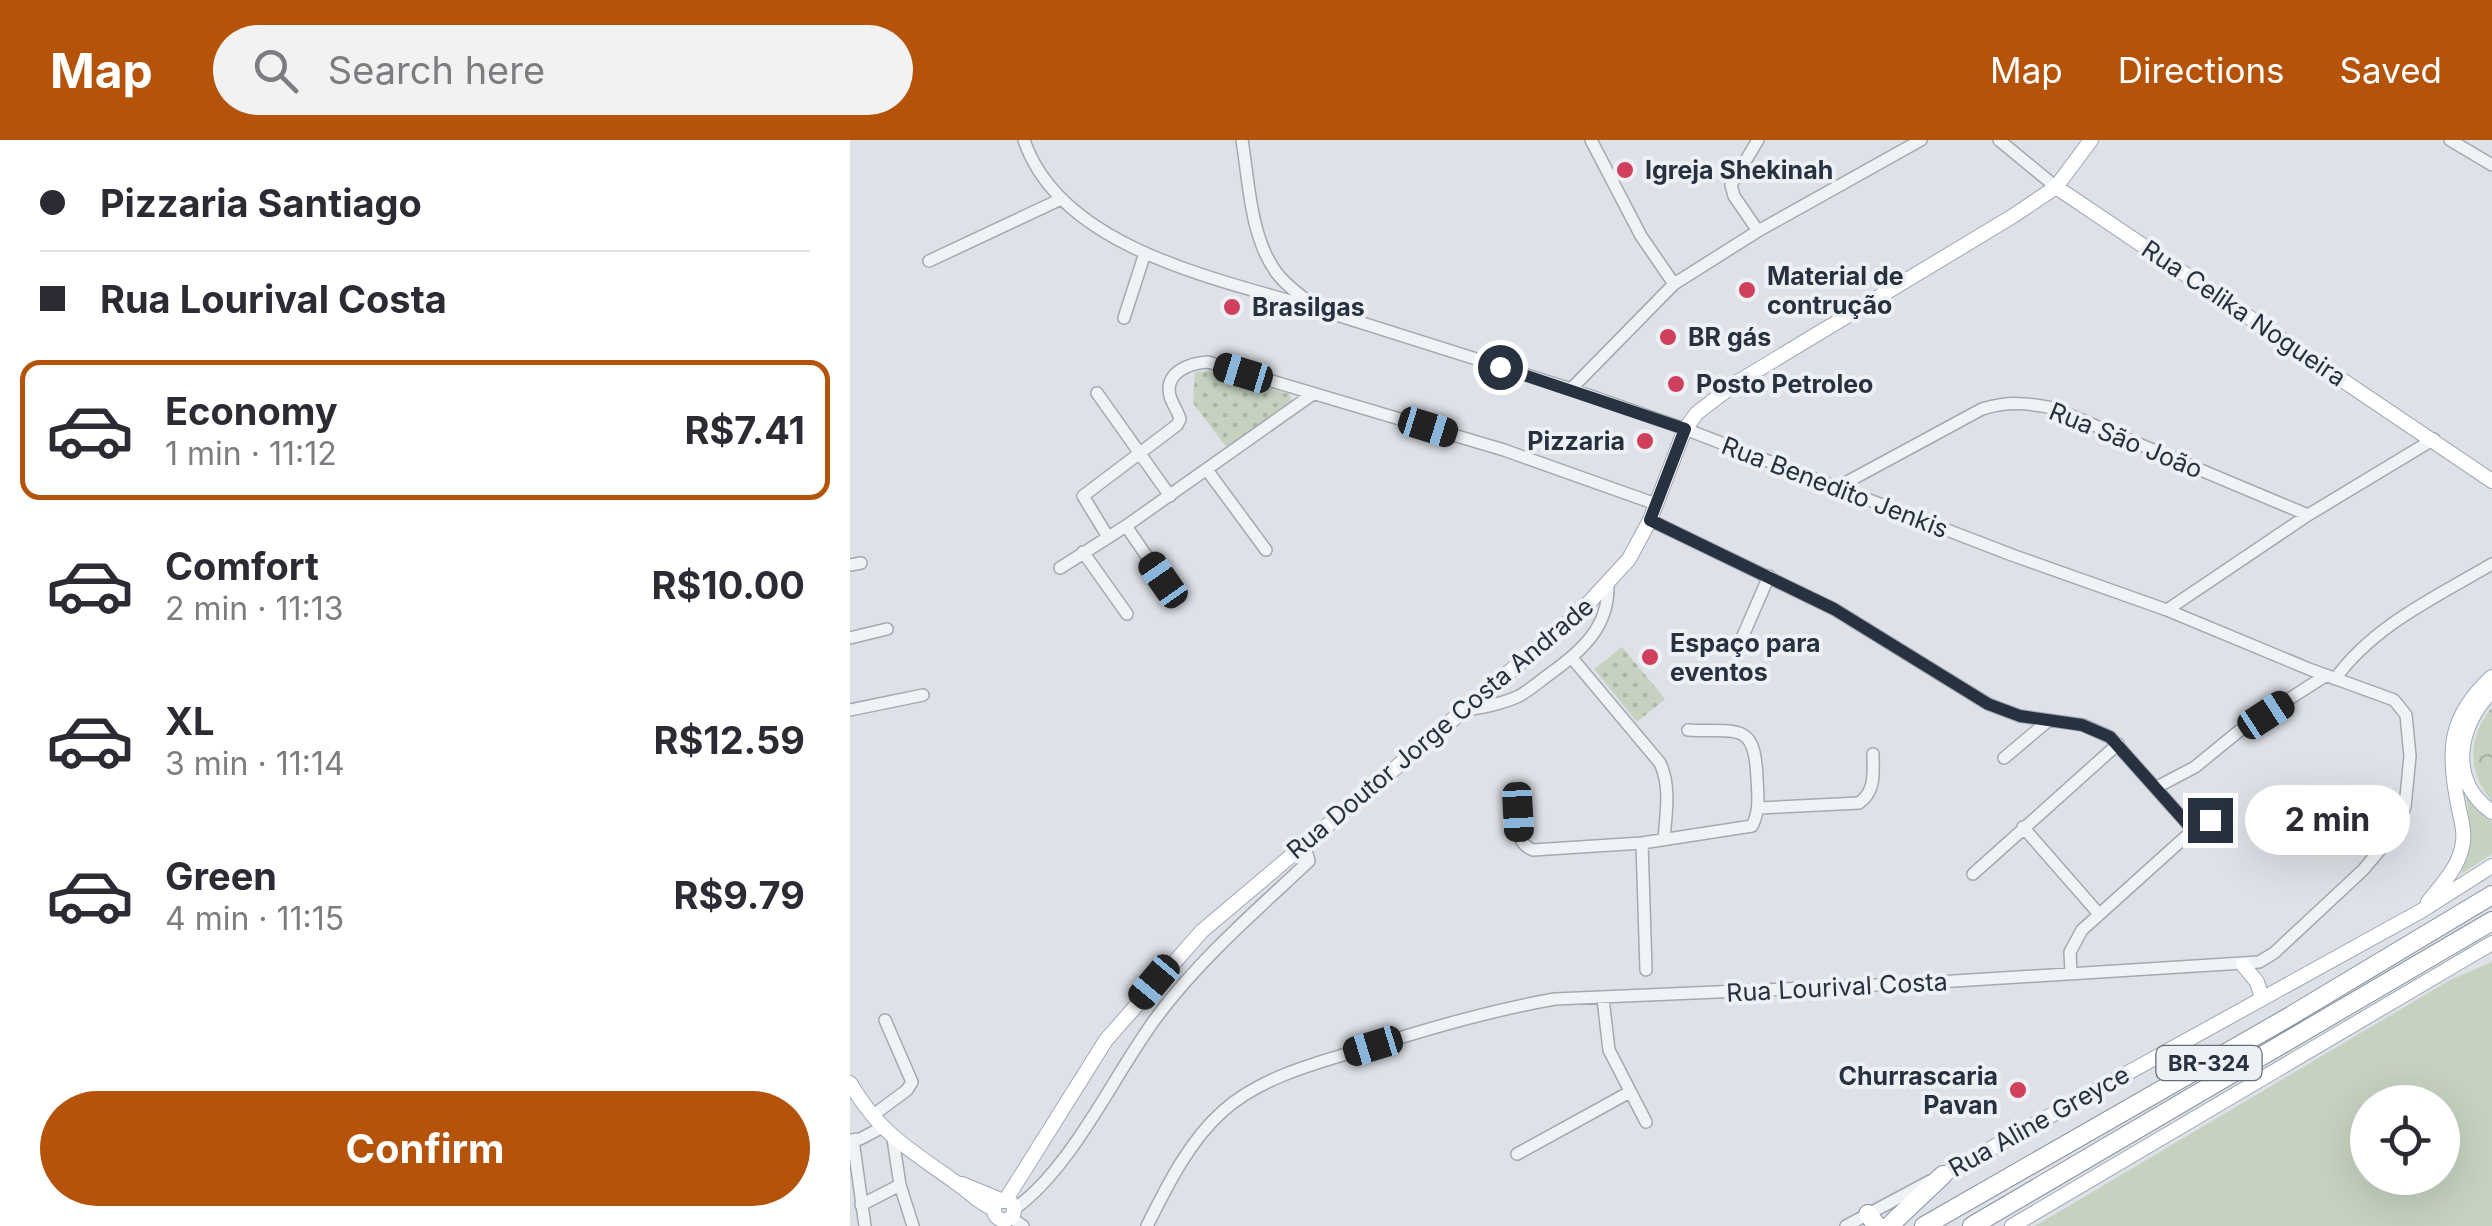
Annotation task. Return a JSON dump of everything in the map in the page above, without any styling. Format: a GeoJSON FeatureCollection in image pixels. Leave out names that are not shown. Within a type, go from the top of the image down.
{"type":"FeatureCollection","features":[{"type":"Feature","properties":{"kind":"highway","name":"BR-324"},"geometry":{"type":"LineString","coordinates":[[1924,1226],[2304,1008],[2492,894]]}},
{"type":"Feature","properties":{"kind":"highway","name":"BR-324"},"geometry":{"type":"LineString","coordinates":[[1972,1226],[2492,920]]}},
{"type":"Feature","properties":{"kind":"highway"},"geometry":{"type":"LineString","coordinates":[[1889,1226],[1943,1175]]}},
{"type":"Feature","properties":{"kind":"main road","name":"Rua Doutor Jorge Costa Andrade"},"geometry":{"type":"LineString","coordinates":[[1005,1214],[1032,1159],[1106,1040],[1202,931],[1550,638],[1630,559],[1650,520],[1685,429],[1697,413],[1736,383],[2056,187],[2091,140]]}},
{"type":"Feature","properties":{"kind":"main road","name":"Rua Celika Nogueira"},"geometry":{"type":"LineString","coordinates":[[2056,187],[2434,439],[2492,482]]}},
{"type":"Feature","properties":{"kind":"main road"},"geometry":{"type":"LineString","coordinates":[[2421,911],[2454,871],[2459,858],[2463,825],[2453,778],[2452,740],[2465,706],[2492,678]]}},
{"type":"Feature","properties":{"kind":"main road"},"geometry":{"type":"LineString","coordinates":[[2492,691],[2466,729],[2461,764],[2475,798],[2492,812]]}},
{"type":"Feature","properties":{"kind":"main road","name":"Rua Aline Greyce"},"geometry":{"type":"LineString","coordinates":[[1943,1175],[2421,911],[2492,866]]}},
{"type":"Feature","properties":{"kind":"main road"},"geometry":{"type":"LineString","coordinates":[[2012,1226],[2492,947]]}},
{"type":"Feature","properties":{"kind":"main road"},"geometry":{"type":"LineString","coordinates":[[2243,965],[2257,982],[2262,998]]}},
{"type":"Feature","properties":{"kind":"main road"},"geometry":{"type":"LineString","coordinates":[[850,1083],[882,1128],[978,1201],[1005,1214]]}},
{"type":"Feature","properties":{"kind":"street"},"geometry":{"type":"LineString","coordinates":[[1024,140],[1034,165],[1059,200],[1092,224],[1145,253],[1318,309]]}},
{"type":"Feature","properties":{"kind":"street","name":"Rua Benedito Jenkis"},"geometry":{"type":"LineString","coordinates":[[1242,140],[1254,212],[1267,256],[1290,286],[1318,309],[1685,429],[2167,610],[2359,687]]}},
{"type":"Feature","properties":{"kind":"street"},"geometry":{"type":"LineString","coordinates":[[1591,140],[1642,236],[1674,284]]}},
{"type":"Feature","properties":{"kind":"street"},"geometry":{"type":"LineString","coordinates":[[1758,140],[1731,189],[1758,231]]}},
{"type":"Feature","properties":{"kind":"street"},"geometry":{"type":"LineString","coordinates":[[1571,389],[1674,284],[1758,231],[1920,140]]}},
{"type":"Feature","properties":{"kind":"street","name":"Rua Celika Nogueira"},"geometry":{"type":"LineString","coordinates":[[1999,140],[2056,187]]}},
{"type":"Feature","properties":{"kind":"street"},"geometry":{"type":"LineString","coordinates":[[2450,140],[2490,159]]}},
{"type":"Feature","properties":{"kind":"street"},"geometry":{"type":"LineString","coordinates":[[929,261],[1059,200]]}},
{"type":"Feature","properties":{"kind":"street"},"geometry":{"type":"LineString","coordinates":[[1124,318],[1145,253]]}},
{"type":"Feature","properties":{"kind":"street"},"geometry":{"type":"LineString","coordinates":[[1108,537],[1083,500],[1087,492],[1176,425],[1180,419],[1170,396],[1172,379],[1184,366],[1208,362],[1504,450],[1656,504]]}},
{"type":"Feature","properties":{"kind":"street"},"geometry":{"type":"LineString","coordinates":[[1098,392],[1170,496]]}},
{"type":"Feature","properties":{"kind":"street"},"geometry":{"type":"LineString","coordinates":[[1060,568],[1314,394]]}},
{"type":"Feature","properties":{"kind":"street","name":"Rua São João"},"geometry":{"type":"LineString","coordinates":[[1836,488],[1982,409],[2022,402],[2054,408],[2308,515]]}},
{"type":"Feature","properties":{"kind":"street"},"geometry":{"type":"LineString","coordinates":[[2167,610],[2308,515],[2434,439]]}},
{"type":"Feature","properties":{"kind":"street"},"geometry":{"type":"LineString","coordinates":[[1208,470],[1266,550]]}},
{"type":"Feature","properties":{"kind":"street"},"geometry":{"type":"LineString","coordinates":[[1650,520],[1872,630],[1988,704],[2020,716],[2097,730],[2118,744],[2193,830]]}},
{"type":"Feature","properties":{"kind":"street"},"geometry":{"type":"LineString","coordinates":[[1126,526],[1163,580]]}},
{"type":"Feature","properties":{"kind":"street"},"geometry":{"type":"LineString","coordinates":[[1083,552],[1127,614]]}},
{"type":"Feature","properties":{"kind":"street"},"geometry":{"type":"LineString","coordinates":[[2157,787],[2195,767],[2239,731],[2330,677],[2383,628],[2492,564]]}},
{"type":"Feature","properties":{"kind":"street"},"geometry":{"type":"LineString","coordinates":[[1742,638],[1769,576]]}},
{"type":"Feature","properties":{"kind":"street"},"geometry":{"type":"LineString","coordinates":[[1462,710],[1522,695],[1572,658],[1598,629],[1608,600],[1608,584]]}},
{"type":"Feature","properties":{"kind":"street"},"geometry":{"type":"LineString","coordinates":[[850,638],[887,629]]}},
{"type":"Feature","properties":{"kind":"street"},"geometry":{"type":"LineString","coordinates":[[1572,658],[1660,763],[1667,790],[1664,838]]}},
{"type":"Feature","properties":{"kind":"street","name":"Rua Lourival Costa"},"geometry":{"type":"LineString","coordinates":[[1147,1226],[1198,1138],[1248,1092],[1309,1066],[1500,1009],[1555,1000],[2259,962],[2274,953],[2364,870],[2395,832],[2405,807],[2410,731],[2406,715],[2394,700],[2359,687]]}},
{"type":"Feature","properties":{"kind":"street"},"geometry":{"type":"LineString","coordinates":[[850,710],[923,695]]}},
{"type":"Feature","properties":{"kind":"street"},"geometry":{"type":"LineString","coordinates":[[2004,758],[2048,722]]}},
{"type":"Feature","properties":{"kind":"street"},"geometry":{"type":"LineString","coordinates":[[1518,812],[1519,838],[1533,850],[1642,843],[1745,829],[1756,822],[1756,750],[1751,739],[1740,734],[1688,730]]}},
{"type":"Feature","properties":{"kind":"street"},"geometry":{"type":"LineString","coordinates":[[1973,874],[2118,744]]}},
{"type":"Feature","properties":{"kind":"street"},"geometry":{"type":"LineString","coordinates":[[1758,808],[1860,803],[1868,797],[1872,786],[1873,754]]}},
{"type":"Feature","properties":{"kind":"street"},"geometry":{"type":"LineString","coordinates":[[2071,973],[2073,942],[2098,914],[2193,830],[2227,810]]}},
{"type":"Feature","properties":{"kind":"street"},"geometry":{"type":"LineString","coordinates":[[2023,827],[2098,914]]}},
{"type":"Feature","properties":{"kind":"street"},"geometry":{"type":"LineString","coordinates":[[1005,1214],[1032,1196],[1064,1156],[1158,1015],[1201,963],[1310,861],[1304,843]]}},
{"type":"Feature","properties":{"kind":"street"},"geometry":{"type":"LineString","coordinates":[[1642,843],[1646,970]]}},
{"type":"Feature","properties":{"kind":"street"},"geometry":{"type":"LineString","coordinates":[[1603,999],[1609,1050],[1628,1094],[1646,1122]]}},
{"type":"Feature","properties":{"kind":"street"},"geometry":{"type":"LineString","coordinates":[[865,1226],[851,1140],[882,1128],[912,1082],[885,1020]]}},
{"type":"Feature","properties":{"kind":"street"},"geometry":{"type":"LineString","coordinates":[[1518,1154],[1628,1094]]}},
{"type":"Feature","properties":{"kind":"street"},"geometry":{"type":"LineString","coordinates":[[882,1128],[913,1226]]}},
{"type":"Feature","properties":{"kind":"street","name":"Rua Aline Greyce"},"geometry":{"type":"LineString","coordinates":[[1846,1226],[1872,1220],[1943,1175]]}},
{"type":"Feature","properties":{"kind":"street"},"geometry":{"type":"LineString","coordinates":[[861,1204],[900,1185]]}},
{"type":"Feature","properties":{"kind":"green space"},"geometry":{"type":"Polygon","coordinates":[[[1208,371],[1289,394],[1293,402],[1227,448],[1193,403],[1195,372],[1208,371]]]}},
{"type":"Feature","properties":{"kind":"green space"},"geometry":{"type":"Polygon","coordinates":[[[1622,647],[1665,699],[1637,722],[1594,669],[1622,647]]]}},
{"type":"Feature","properties":{"kind":"green space"},"geometry":{"type":"Polygon","coordinates":[[[2492,707],[2492,801],[2478,778],[2473,754],[2478,730],[2492,707]]]}},
{"type":"Feature","properties":{"kind":"green space"},"geometry":{"type":"Polygon","coordinates":[[[2464,788],[2472,805],[2492,822],[2492,854],[2461,874],[2470,831],[2464,788]]]}},
{"type":"Feature","properties":{"kind":"green space"},"geometry":{"type":"Polygon","coordinates":[[[2492,962],[2492,1226],[2035,1226],[2450,980],[2492,962]]]}},
{"type":"Feature","properties":{"kind":"place","name":"Igreja Shekinah"},"geometry":{"type":"Point","coordinates":[1625,170]}},
{"type":"Feature","properties":{"kind":"place","name":"Material de contrução"},"geometry":{"type":"Point","coordinates":[1747,290]}},
{"type":"Feature","properties":{"kind":"place","name":"Brasilgas"},"geometry":{"type":"Point","coordinates":[1232,307]}},
{"type":"Feature","properties":{"kind":"place","name":"BR gás"},"geometry":{"type":"Point","coordinates":[1668,337]}},
{"type":"Feature","properties":{"kind":"place","name":"Posto Petroleo"},"geometry":{"type":"Point","coordinates":[1676,384]}},
{"type":"Feature","properties":{"kind":"place","name":"Pizzaria"},"geometry":{"type":"Point","coordinates":[1645,441]}},
{"type":"Feature","properties":{"kind":"place","name":"Espaço para eventos"},"geometry":{"type":"Point","coordinates":[1650,657]}},
{"type":"Feature","properties":{"kind":"place","name":"Churrascaria Pavan"},"geometry":{"type":"Point","coordinates":[2018,1090]}},
{"type":"Feature","properties":{"kind":"route"},"geometry":{"type":"LineString","coordinates":[[1500,367],[1685,429],[1650,520],[1834,609],[1988,704],[2020,716],[2097,730],[2118,744],[2193,830],[2210,820]]}}]}
